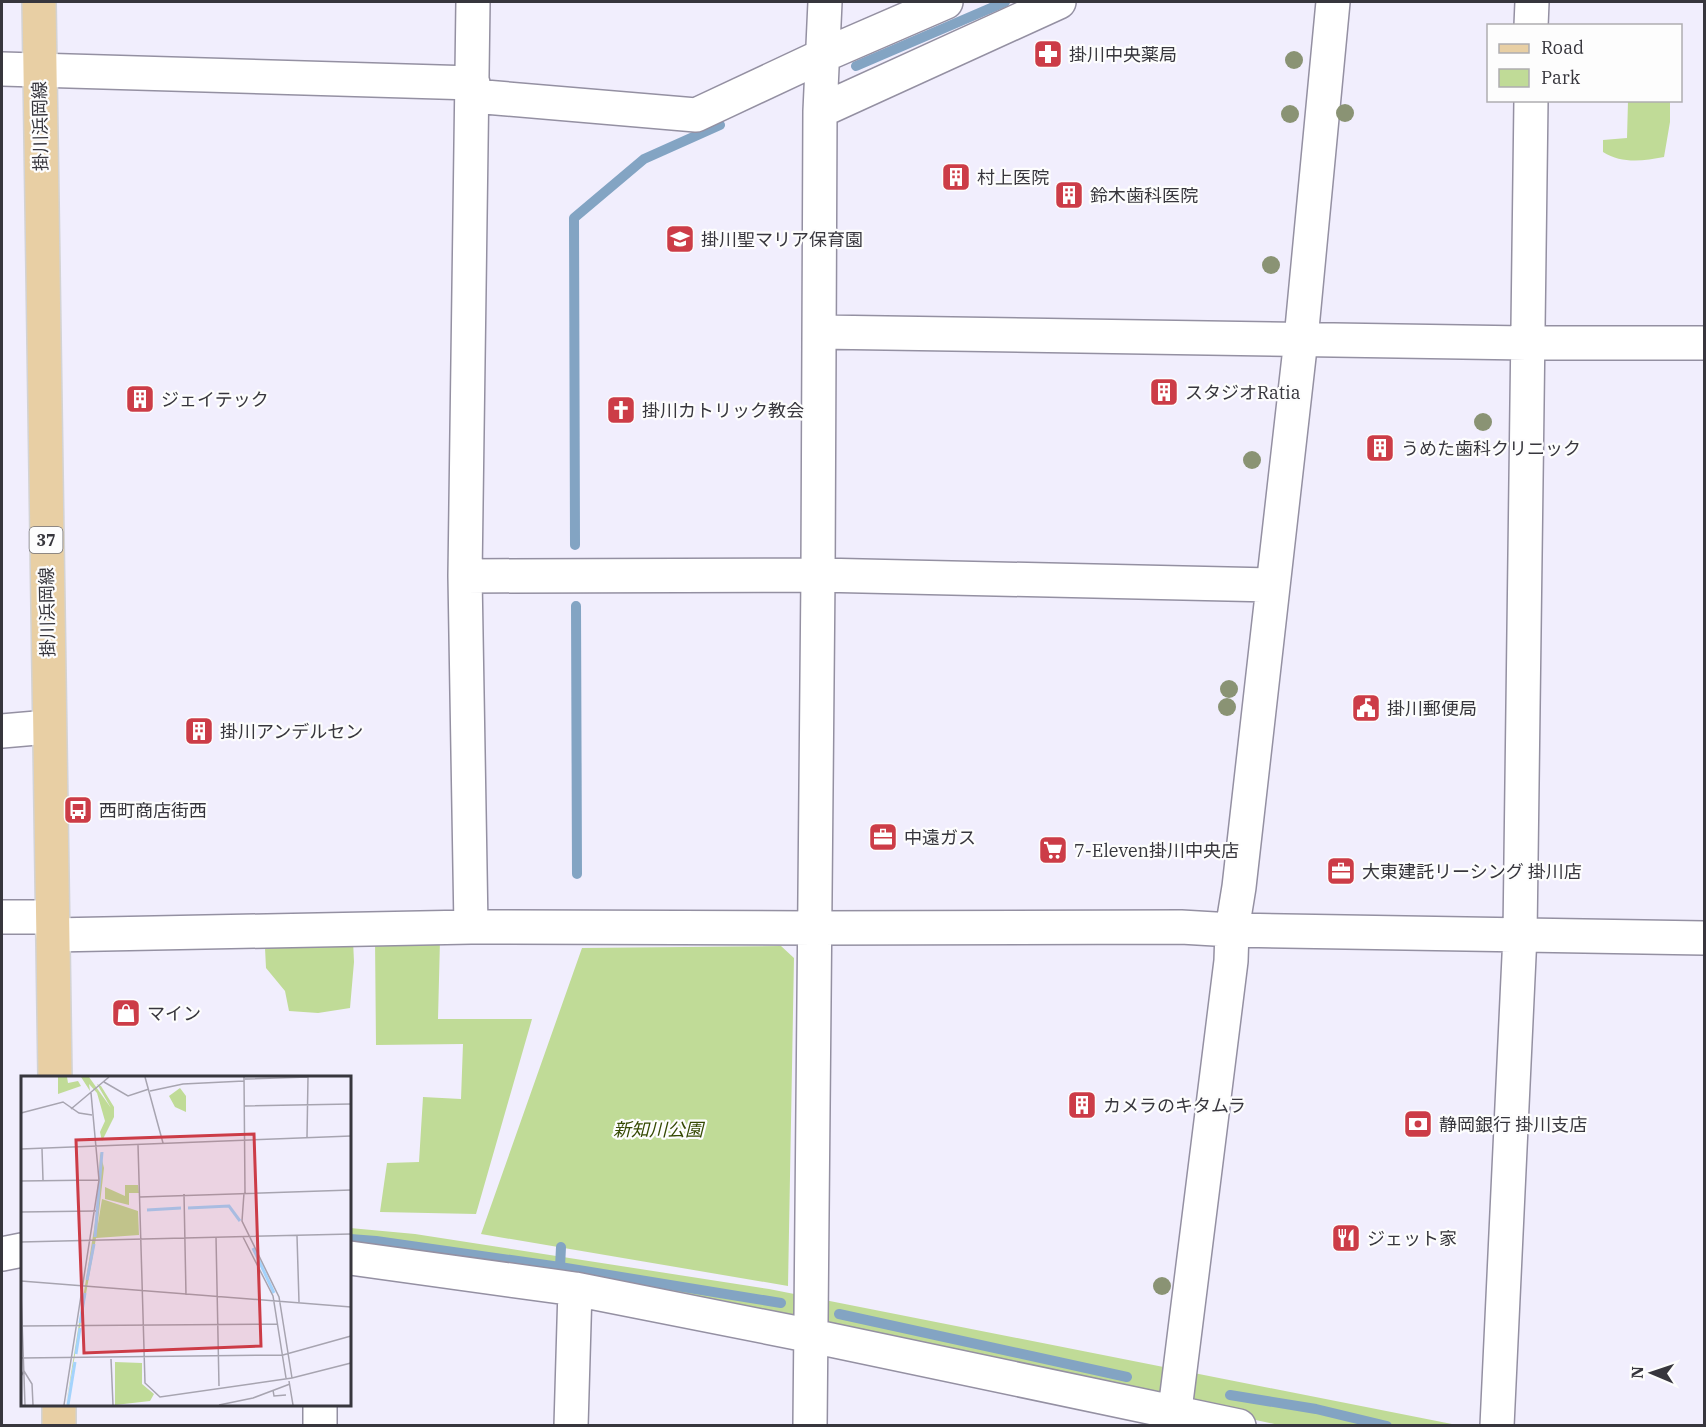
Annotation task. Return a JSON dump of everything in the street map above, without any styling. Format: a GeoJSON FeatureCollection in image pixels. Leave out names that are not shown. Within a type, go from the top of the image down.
{"type":"FeatureCollection","features":[{"type":"Feature","properties":{"kind":"main road","name":"掛川浜岡線"},"geometry":{"type":"LineString","coordinates":[[39,2],[55,1076]]}},
{"type":"Feature","properties":{"kind":"main road"},"geometry":{"type":"LineString","coordinates":[[59,1406],[59,1425]]}},
{"type":"Feature","properties":{"kind":"street"},"geometry":{"type":"LineString","coordinates":[[471,927],[465,576],[473,2]]}},
{"type":"Feature","properties":{"kind":"street"},"geometry":{"type":"LineString","coordinates":[[810,1425],[820,111],[825,2]]}},
{"type":"Feature","properties":{"kind":"street"},"geometry":{"type":"LineString","coordinates":[[2,69],[473,90],[696,115],[945,2]]}},
{"type":"Feature","properties":{"kind":"street"},"geometry":{"type":"LineString","coordinates":[[820,111],[1059,2]]}},
{"type":"Feature","properties":{"kind":"street"},"geometry":{"type":"LineString","coordinates":[[1174,1419],[1231,961],[1232,930],[1239,887],[1301,339],[1333,2]]}},
{"type":"Feature","properties":{"kind":"street"},"geometry":{"type":"LineString","coordinates":[[1532,2],[1532,24]]}},
{"type":"Feature","properties":{"kind":"street"},"geometry":{"type":"LineString","coordinates":[[1497,1417],[1520,935],[1531,102]]}},
{"type":"Feature","properties":{"kind":"street"},"geometry":{"type":"LineString","coordinates":[[820,332],[1529,343],[1704,343]]}},
{"type":"Feature","properties":{"kind":"street"},"geometry":{"type":"LineString","coordinates":[[465,576],[818,575],[1273,585]]}},
{"type":"Feature","properties":{"kind":"street"},"geometry":{"type":"LineString","coordinates":[[2,730],[48,727]]}},
{"type":"Feature","properties":{"kind":"street"},"geometry":{"type":"LineString","coordinates":[[2,918],[53,926],[1181,927],[1232,930],[1704,938]]}},
{"type":"Feature","properties":{"kind":"street"},"geometry":{"type":"LineString","coordinates":[[2,1254],[21,1250]]}},
{"type":"Feature","properties":{"kind":"street"},"geometry":{"type":"LineString","coordinates":[[351,1258],[575,1289],[812,1336],[1174,1419],[1239,1425]]}},
{"type":"Feature","properties":{"kind":"street"},"geometry":{"type":"LineString","coordinates":[[571,1425],[575,1289]]}},
{"type":"Feature","properties":{"kind":"street"},"geometry":{"type":"LineString","coordinates":[[320,1406],[320,1425]]}},
{"type":"Feature","properties":{"kind":"green space"},"geometry":{"type":"Polygon","coordinates":[[[1628,102],[1670,102],[1670,122],[1664,157],[1625,160],[1603,152],[1603,140],[1627,138],[1628,102]]]}},
{"type":"Feature","properties":{"kind":"green space"},"geometry":{"type":"Polygon","coordinates":[[[375,939],[440,940],[438,1019],[532,1019],[476,1214],[380,1212],[387,1163],[419,1162],[423,1097],[461,1099],[463,1044],[376,1045],[375,939]]]}},
{"type":"Feature","properties":{"kind":"green space"},"geometry":{"type":"Polygon","coordinates":[[[353,940],[354,962],[350,1008],[318,1013],[289,1011],[285,991],[266,968],[265,948],[293,943],[353,940]]]}},
{"type":"Feature","properties":{"kind":"green space","name":"新知川公園"},"geometry":{"type":"Polygon","coordinates":[[[781,946],[794,958],[788,1286],[481,1234],[582,948],[781,946]]]}},
{"type":"Feature","properties":{"kind":"green space"},"geometry":{"type":"Polygon","coordinates":[[[351,1228],[415,1234],[769,1289],[1457,1425],[1279,1425],[997,1365],[351,1246],[351,1228]]]}},
{"type":"Feature","properties":{"kind":"waterway"},"geometry":{"type":"LineString","coordinates":[[856,66],[1005,2]]}},
{"type":"Feature","properties":{"kind":"waterway"},"geometry":{"type":"LineString","coordinates":[[575,545],[574,218],[644,159],[720,125]]}},
{"type":"Feature","properties":{"kind":"waterway"},"geometry":{"type":"LineString","coordinates":[[576,606],[577,874]]}},
{"type":"Feature","properties":{"kind":"waterway"},"geometry":{"type":"LineString","coordinates":[[351,1239],[560,1267],[781,1303]]}},
{"type":"Feature","properties":{"kind":"waterway"},"geometry":{"type":"LineString","coordinates":[[560,1267],[561,1247]]}},
{"type":"Feature","properties":{"kind":"waterway"},"geometry":{"type":"LineString","coordinates":[[839,1314],[1127,1377]]}},
{"type":"Feature","properties":{"kind":"waterway"},"geometry":{"type":"LineString","coordinates":[[1230,1395],[1316,1409],[1387,1426]]}},
{"type":"Feature","properties":{"kind":"place","name":"掛川中央薬局"},"geometry":{"type":"Point","coordinates":[1048,54]}},
{"type":"Feature","properties":{"kind":"place","name":"村上医院"},"geometry":{"type":"Point","coordinates":[956,177]}},
{"type":"Feature","properties":{"kind":"place","name":"鈴木歯科医院"},"geometry":{"type":"Point","coordinates":[1069,195]}},
{"type":"Feature","properties":{"kind":"place","name":"掛川聖マリア保育園"},"geometry":{"type":"Point","coordinates":[680,239]}},
{"type":"Feature","properties":{"kind":"place","name":"スタジオRatia"},"geometry":{"type":"Point","coordinates":[1164,392]}},
{"type":"Feature","properties":{"kind":"place","name":"ジェイテック"},"geometry":{"type":"Point","coordinates":[140,399]}},
{"type":"Feature","properties":{"kind":"place","name":"掛川カトリック教会"},"geometry":{"type":"Point","coordinates":[621,410]}},
{"type":"Feature","properties":{"kind":"place","name":"うめた歯科クリニック"},"geometry":{"type":"Point","coordinates":[1380,448]}},
{"type":"Feature","properties":{"kind":"place","name":"掛川郵便局"},"geometry":{"type":"Point","coordinates":[1366,708]}},
{"type":"Feature","properties":{"kind":"place","name":"掛川アンデルセン"},"geometry":{"type":"Point","coordinates":[199,731]}},
{"type":"Feature","properties":{"kind":"place","name":"西町商店街西"},"geometry":{"type":"Point","coordinates":[78,810]}},
{"type":"Feature","properties":{"kind":"place","name":"中遠ガス"},"geometry":{"type":"Point","coordinates":[883,837]}},
{"type":"Feature","properties":{"kind":"place","name":"7-Eleven掛川中央店"},"geometry":{"type":"Point","coordinates":[1053,850]}},
{"type":"Feature","properties":{"kind":"place","name":"大東建託リーシング 掛川店"},"geometry":{"type":"Point","coordinates":[1341,871]}},
{"type":"Feature","properties":{"kind":"place","name":"マイン"},"geometry":{"type":"Point","coordinates":[126,1013]}},
{"type":"Feature","properties":{"kind":"place","name":"カメラのキタムラ"},"geometry":{"type":"Point","coordinates":[1082,1105]}},
{"type":"Feature","properties":{"kind":"place","name":"静岡銀行 掛川支店"},"geometry":{"type":"Point","coordinates":[1418,1124]}},
{"type":"Feature","properties":{"kind":"place","name":"ジェット家"},"geometry":{"type":"Point","coordinates":[1346,1238]}}]}
